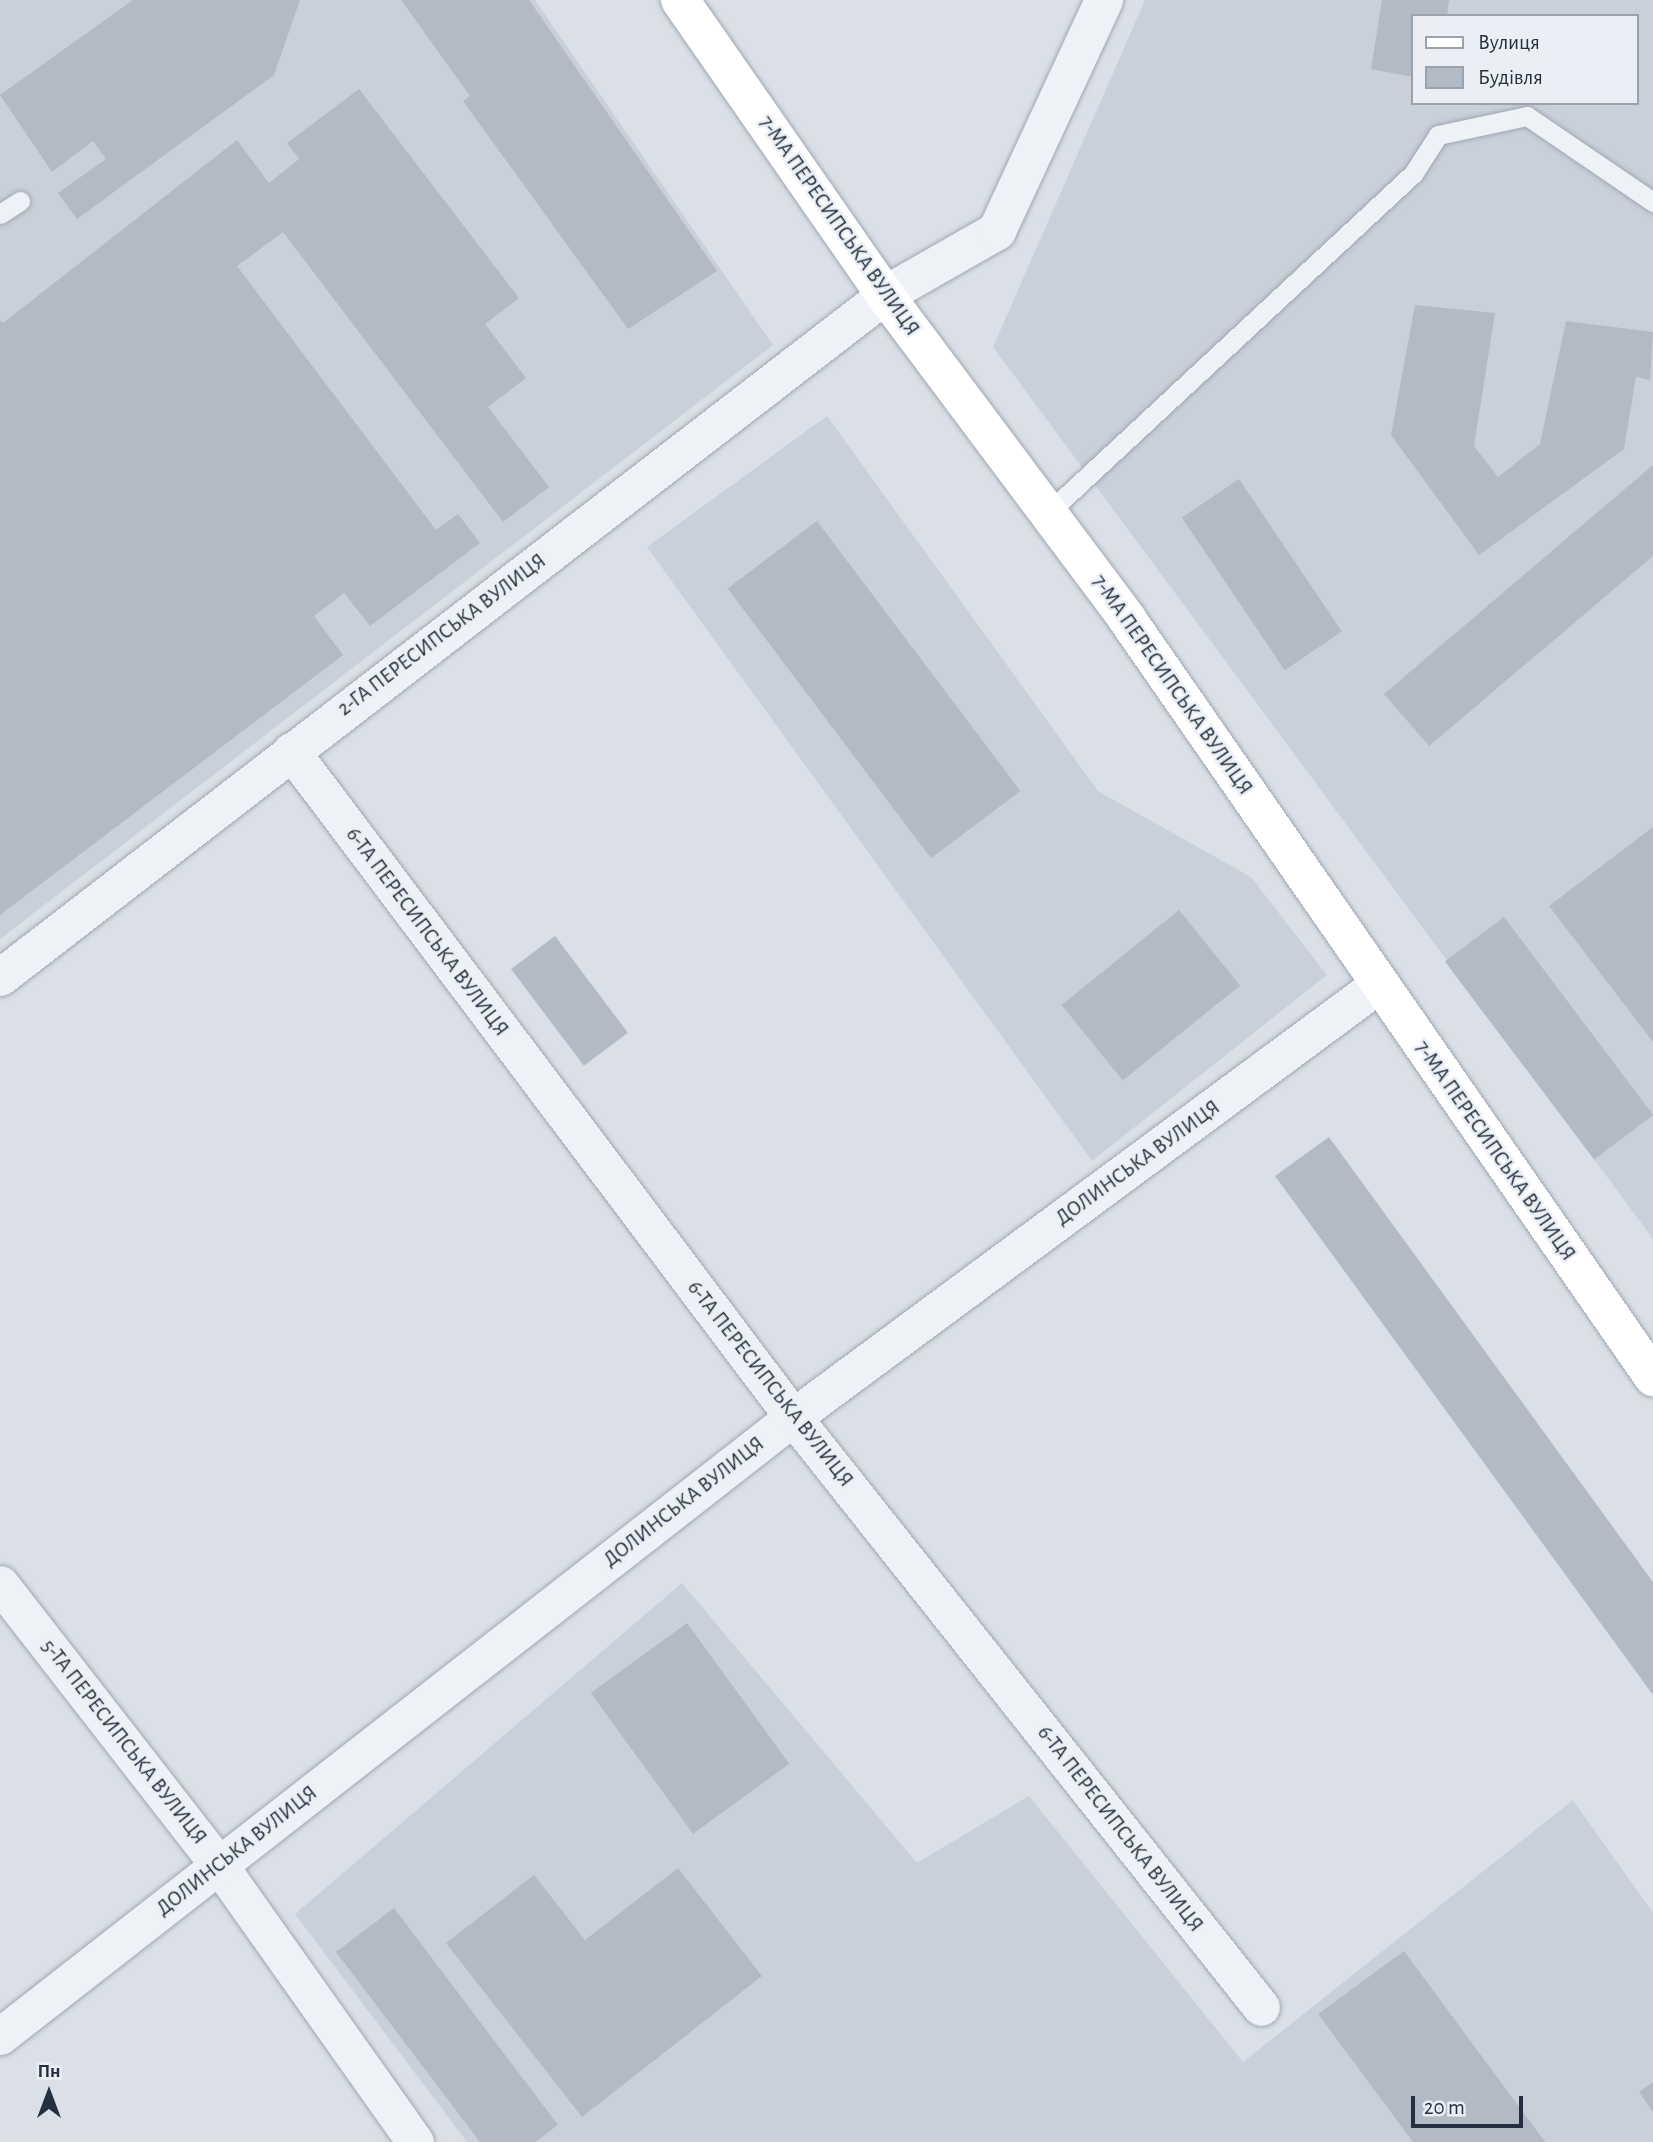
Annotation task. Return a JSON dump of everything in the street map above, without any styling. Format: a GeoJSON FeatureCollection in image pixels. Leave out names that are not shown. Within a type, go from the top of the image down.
{"type":"FeatureCollection","features":[{"type":"Feature","properties":{"kind":"main road","name":"7-МА ПЕРЕСИПСЬКА ВУЛИЦЯ"},"geometry":{"type":"LineString","coordinates":[[680,0],[885,295],[1049,512],[1653,1377]]}},
{"type":"Feature","properties":{"kind":"street"},"geometry":{"type":"LineString","coordinates":[[885,295],[997,231],[1104,0]]}},
{"type":"Feature","properties":{"kind":"street","name":"2-ГА ПЕРЕСИПСЬКА ВУЛИЦЯ"},"geometry":{"type":"LineString","coordinates":[[0,977],[885,295]]}},
{"type":"Feature","properties":{"kind":"street","name":"6-ТА ПЕРЕСИПСЬКА ВУЛИЦЯ"},"geometry":{"type":"LineString","coordinates":[[291,751],[793,1417],[1261,2007]]}},
{"type":"Feature","properties":{"kind":"street","name":"ДОЛИНСЬКА ВУЛИЦЯ"},"geometry":{"type":"LineString","coordinates":[[0,2036],[793,1417],[1379,984]]}},
{"type":"Feature","properties":{"kind":"street","name":"5-ТА ПЕРЕСИПСЬКА ВУЛИЦЯ"},"geometry":{"type":"LineString","coordinates":[[0,1584],[219,1865],[415,2142]]}},
{"type":"Feature","properties":{"kind":"lane"},"geometry":{"type":"LineString","coordinates":[[1049,512],[1413,174],[1438,135],[1527,116],[1653,202]]}},
{"type":"Feature","properties":{"kind":"lane"},"geometry":{"type":"LineString","coordinates":[[0,214],[20,201]]}},
{"type":"Feature","properties":{"kind":"shaded area"},"geometry":{"type":"Polygon","coordinates":[[[0,0],[535,0],[773,345],[0,939],[0,0]]]}},
{"type":"Feature","properties":{"kind":"shaded area"},"geometry":{"type":"Polygon","coordinates":[[[1145,0],[1653,0],[1653,1239],[993,347],[1145,0]]]}},
{"type":"Feature","properties":{"kind":"shaded area"},"geometry":{"type":"Polygon","coordinates":[[[827,416],[1098,791],[1251,877],[1327,975],[1092,1161],[647,547],[827,416]]]}},
{"type":"Feature","properties":{"kind":"shaded area"},"geometry":{"type":"Polygon","coordinates":[[[682,1583],[917,1863],[1029,1796],[1243,2062],[1573,1800],[1653,1913],[1653,2142],[467,2142],[295,1914],[682,1583]]]}},
{"type":"Feature","properties":{"kind":"building"},"geometry":{"type":"Polygon","coordinates":[[[133,0],[300,0],[274,75],[77,219],[58,193],[106,159],[93,141],[52,172],[0,95],[133,0]]]}},
{"type":"Feature","properties":{"kind":"building"},"geometry":{"type":"Polygon","coordinates":[[[401,0],[529,0],[717,271],[628,329],[463,101],[470,96],[401,0]]]}},
{"type":"Feature","properties":{"kind":"building"},"geometry":{"type":"Polygon","coordinates":[[[1382,0],[1449,0],[1447,14],[1412,14],[1412,77],[1371,69],[1382,0]]]}},
{"type":"Feature","properties":{"kind":"building"},"geometry":{"type":"Polygon","coordinates":[[[359,89],[519,298],[485,324],[526,378],[488,407],[549,487],[503,522],[283,232],[237,266],[436,530],[458,514],[480,543],[370,626],[344,593],[314,616],[343,655],[0,915],[0,320],[3,323],[237,140],[269,183],[299,159],[287,143],[359,89]]]}},
{"type":"Feature","properties":{"kind":"building"},"geometry":{"type":"Polygon","coordinates":[[[1415,305],[1495,313],[1474,446],[1498,477],[1540,444],[1566,321],[1653,332],[1650,380],[1636,377],[1624,449],[1479,555],[1391,435],[1415,305]]]}},
{"type":"Feature","properties":{"kind":"building"},"geometry":{"type":"Polygon","coordinates":[[[1653,465],[1653,556],[1429,746],[1384,694],[1653,465]]]}},
{"type":"Feature","properties":{"kind":"building"},"geometry":{"type":"Polygon","coordinates":[[[1239,479],[1342,632],[1285,670],[1182,518],[1239,479]]]}},
{"type":"Feature","properties":{"kind":"building"},"geometry":{"type":"Polygon","coordinates":[[[817,521],[1020,791],[931,858],[728,588],[817,521]]]}},
{"type":"Feature","properties":{"kind":"building"},"geometry":{"type":"Polygon","coordinates":[[[1653,827],[1653,1042],[1549,906],[1653,827]]]}},
{"type":"Feature","properties":{"kind":"building"},"geometry":{"type":"Polygon","coordinates":[[[1179,910],[1240,985],[1123,1080],[1062,1005],[1179,910]]]}},
{"type":"Feature","properties":{"kind":"building"},"geometry":{"type":"Polygon","coordinates":[[[1504,917],[1653,1115],[1594,1160],[1445,962],[1504,917]]]}},
{"type":"Feature","properties":{"kind":"building"},"geometry":{"type":"Polygon","coordinates":[[[555,936],[628,1033],[584,1066],[511,969],[555,936]]]}},
{"type":"Feature","properties":{"kind":"building"},"geometry":{"type":"Polygon","coordinates":[[[1329,1137],[1653,1582],[1653,1695],[1275,1176],[1329,1137]]]}},
{"type":"Feature","properties":{"kind":"building"},"geometry":{"type":"Polygon","coordinates":[[[687,1623],[789,1764],[693,1834],[591,1693],[687,1623]]]}},
{"type":"Feature","properties":{"kind":"building"},"geometry":{"type":"Polygon","coordinates":[[[678,1868],[762,1976],[582,2117],[446,1943],[534,1875],[585,1940],[678,1868]]]}},
{"type":"Feature","properties":{"kind":"building"},"geometry":{"type":"Polygon","coordinates":[[[394,1908],[558,2125],[535,2142],[480,2142],[336,1952],[394,1908]]]}},
{"type":"Feature","properties":{"kind":"building"},"geometry":{"type":"Polygon","coordinates":[[[1404,1951],[1545,2142],[1413,2142],[1318,2014],[1404,1951]]]}},
{"type":"Feature","properties":{"kind":"building"},"geometry":{"type":"Polygon","coordinates":[[[1653,2082],[1653,2112],[1639,2092],[1653,2082]]]}}]}
